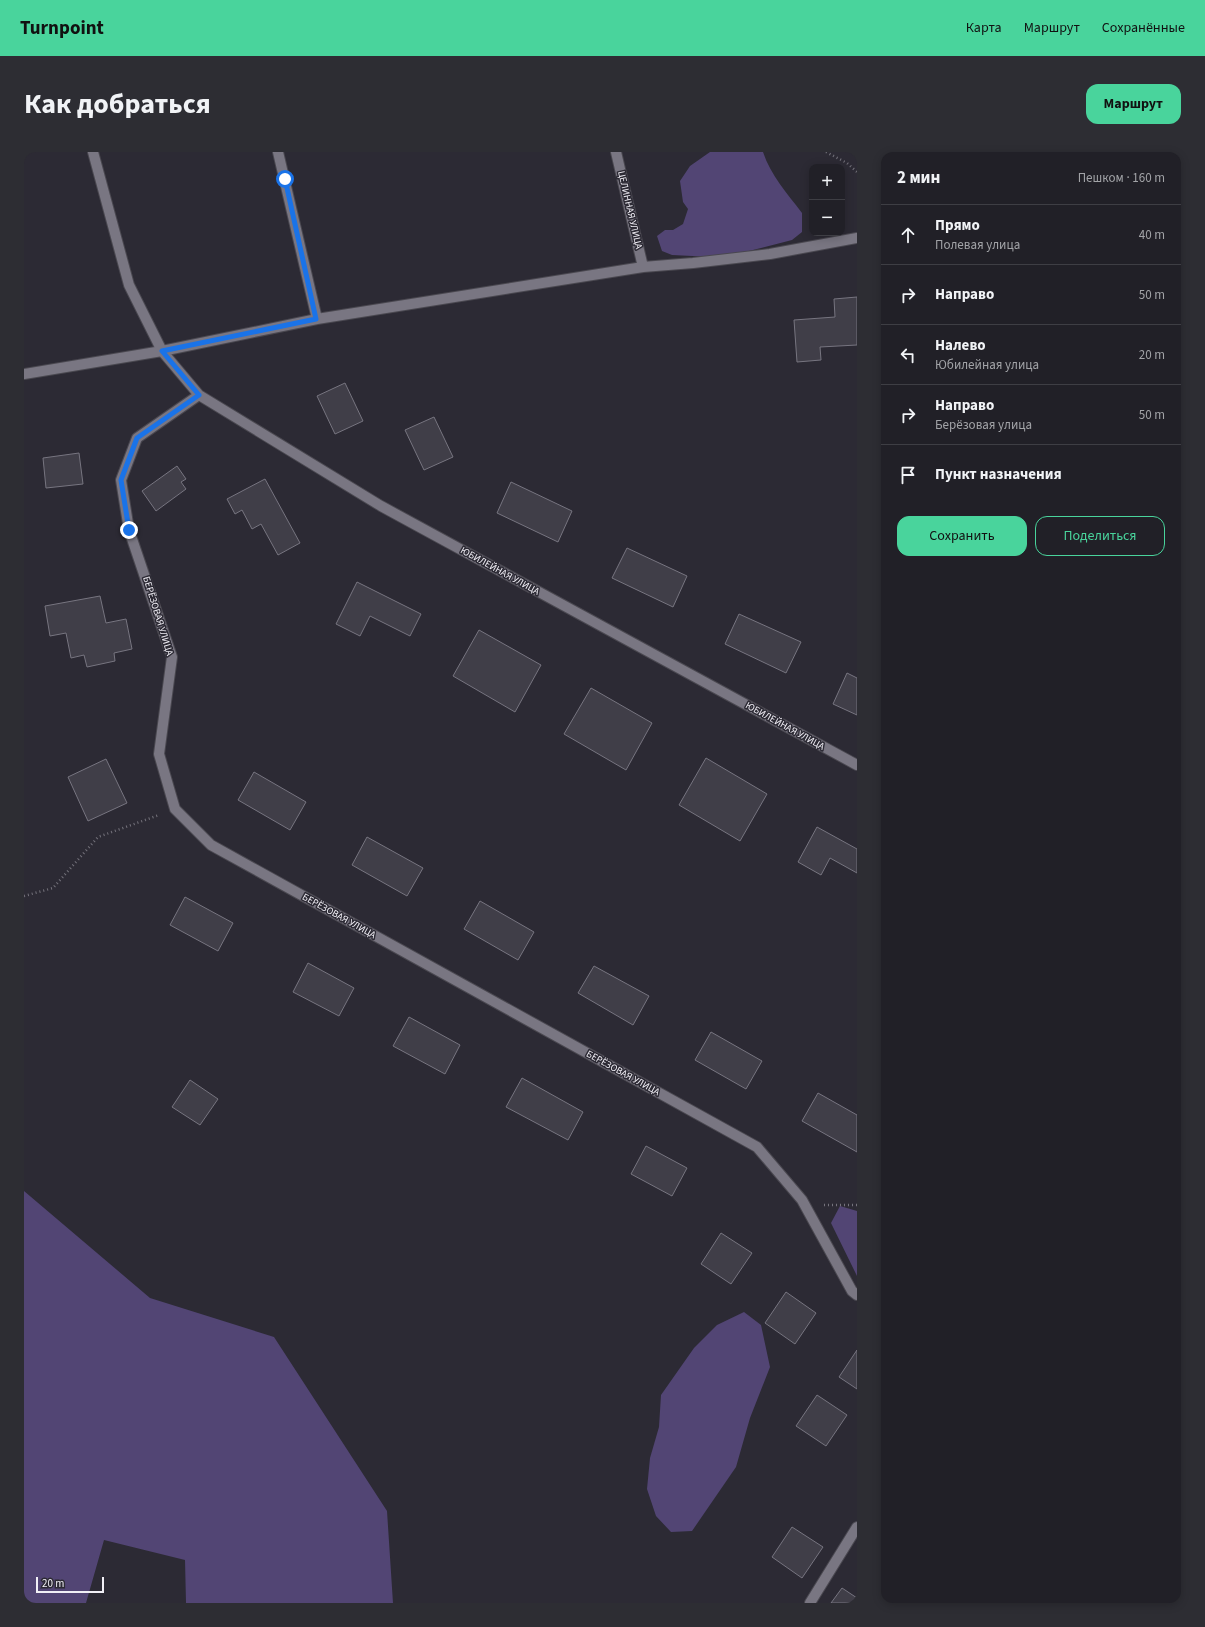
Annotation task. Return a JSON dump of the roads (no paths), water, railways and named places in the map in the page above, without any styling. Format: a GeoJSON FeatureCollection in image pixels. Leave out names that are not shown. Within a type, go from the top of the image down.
{"type":"FeatureCollection","features":[{"type":"Feature","properties":{"kind":"street","name":"ЮБИЛЕЙНАЯ УЛИЦА"},"geometry":{"type":"LineString","coordinates":[[93,152],[129,285],[162,351],[199,395],[381,506],[857,765]]}},
{"type":"Feature","properties":{"kind":"street"},"geometry":{"type":"LineString","coordinates":[[278,152],[316,319]]}},
{"type":"Feature","properties":{"kind":"street","name":"ЦЕЛИННАЯ УЛИЦА"},"geometry":{"type":"LineString","coordinates":[[616,152],[643,267]]}},
{"type":"Feature","properties":{"kind":"street"},"geometry":{"type":"LineString","coordinates":[[24,374],[162,351],[316,319],[643,267],[770,254],[857,238]]}},
{"type":"Feature","properties":{"kind":"street","name":"БЕРЁЗОВАЯ УЛИЦА"},"geometry":{"type":"LineString","coordinates":[[199,395],[137,438],[121,480],[129,530],[172,657],[158,754],[175,809],[211,845],[757,1147],[805,1205],[852,1291],[857,1296]]}},
{"type":"Feature","properties":{"kind":"street"},"geometry":{"type":"LineString","coordinates":[[810,1603],[857,1528]]}}]}
